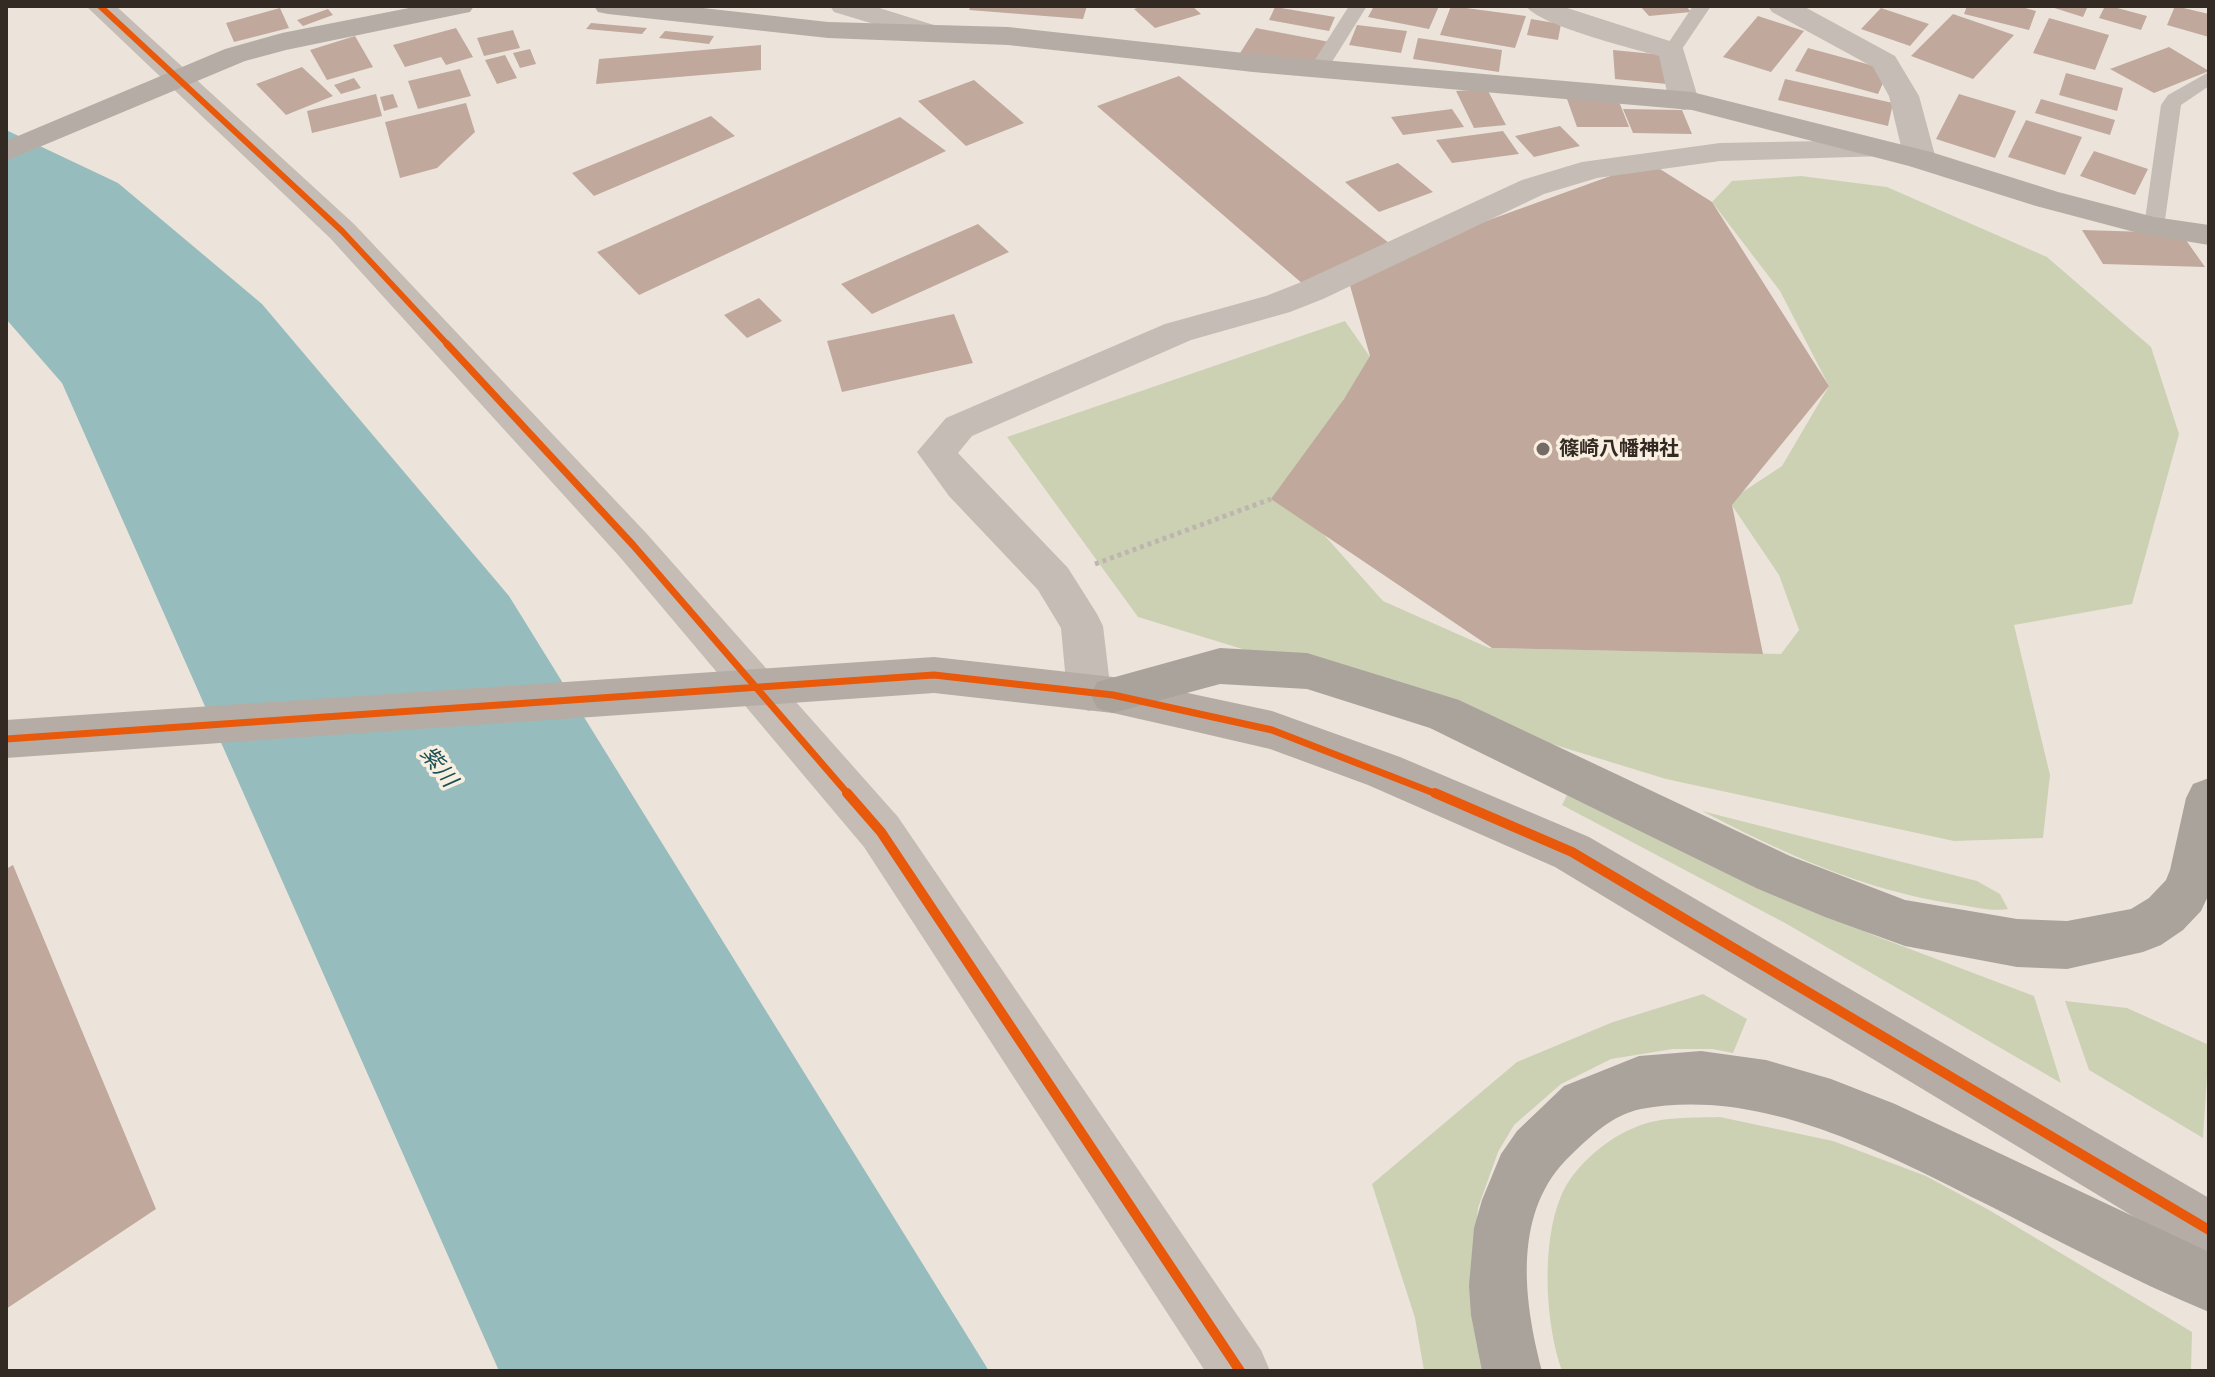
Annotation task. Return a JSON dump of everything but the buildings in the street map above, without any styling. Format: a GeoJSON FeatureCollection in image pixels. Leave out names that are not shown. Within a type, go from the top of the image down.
{"type":"FeatureCollection","features":[{"type":"Feature","properties":{"kind":"highway"},"geometry":{"type":"LineString","coordinates":[[1101,694],[1220,666],[1307,671],[1443,713],[1773,872],[1842,901],[1905,923],[2017,943],[2067,945],[2106,939],[2143,929],[2166,914],[2184,895],[2194,870],[2209,798]]}},
{"type":"Feature","properties":{"kind":"highway"},"geometry":{"type":"LineString","coordinates":[[1512,1371],[1499,1300],[1499,1247],[1509,1200],[1528,1161],[1553,1127],[1587,1102],[1622,1088],[1658,1079],[1739,1081],[1787,1091],[1834,1108],[1943,1154],[2209,1283]]}},
{"type":"Feature","properties":{"kind":"street"},"geometry":{"type":"LineString","coordinates":[[100,6],[172,83],[342,231],[633,545],[881,832],[1240,1371]]}},
{"type":"Feature","properties":{"kind":"street"},"geometry":{"type":"LineString","coordinates":[[6,152],[235,55],[448,6]]}},
{"type":"Feature","properties":{"kind":"street"},"geometry":{"type":"LineString","coordinates":[[608,6],[828,30],[1008,36],[1318,69],[1684,101],[1920,159],[2047,199],[2154,227],[2209,235]]}},
{"type":"Feature","properties":{"kind":"street"},"geometry":{"type":"LineString","coordinates":[[844,6],[927,32]]}},
{"type":"Feature","properties":{"kind":"street"},"geometry":{"type":"LineString","coordinates":[[1540,6],[1559,16],[1672,51],[1684,101]]}},
{"type":"Feature","properties":{"kind":"street"},"geometry":{"type":"LineString","coordinates":[[1782,6],[1885,62],[1904,96],[1920,159]]}},
{"type":"Feature","properties":{"kind":"street"},"geometry":{"type":"LineString","coordinates":[[1101,694],[1082,626],[1053,579],[963,486],[936,452],[959,427],[1178,332],[1278,304],[1311,291],[1548,182],[1593,169],[1720,152],[1874,149]]}},
{"type":"Feature","properties":{"kind":"street"},"geometry":{"type":"LineString","coordinates":[[25,738],[934,675],[1101,694],[1272,730],[1384,771],[1572,852],[2209,1230]]}},
{"type":"Feature","properties":{"kind":"lane"},"geometry":{"type":"LineString","coordinates":[[1318,69],[1358,6]]}},
{"type":"Feature","properties":{"kind":"lane"},"geometry":{"type":"LineString","coordinates":[[1672,51],[1702,6]]}},
{"type":"Feature","properties":{"kind":"lane"},"geometry":{"type":"LineString","coordinates":[[2154,227],[2171,105],[2175,99],[2209,78]]}},
{"type":"Feature","properties":{"kind":"path"},"geometry":{"type":"LineString","coordinates":[[1053,579],[1271,499]]}},
{"type":"Feature","properties":{"kind":"green space"},"geometry":{"type":"Polygon","coordinates":[[[1801,176],[1887,187],[2047,257],[2151,347],[2179,434],[2132,604],[2014,625],[2050,775],[2043,838],[1954,841],[1666,779],[1138,617],[1007,437],[1345,321],[1375,364],[1344,399],[1301,509],[1383,601],[1489,648],[1781,654],[1799,630],[1779,575],[1729,501],[1782,466],[1829,386],[1780,291],[1712,202],[1732,181],[1801,176]]]}},
{"type":"Feature","properties":{"kind":"green space"},"geometry":{"type":"Polygon","coordinates":[[[1567,795],[1873,935],[2034,996],[2061,1083],[1785,923],[1562,805],[1567,795]]]}},
{"type":"Feature","properties":{"kind":"green space"},"geometry":{"type":"Polygon","coordinates":[[[1702,811],[1977,881],[2000,894],[2008,909],[1995,910],[1920,898],[1856,879],[1793,855],[1702,811]]]}},
{"type":"Feature","properties":{"kind":"green space"},"geometry":{"type":"Polygon","coordinates":[[[1703,994],[1747,1019],[1733,1053],[1712,1049],[1673,1049],[1611,1059],[1561,1084],[1514,1125],[1498,1152],[1478,1208],[1475,1238],[1486,1371],[1424,1371],[1415,1318],[1372,1184],[1517,1062],[1613,1022],[1703,994]]]}},
{"type":"Feature","properties":{"kind":"green space"},"geometry":{"type":"Polygon","coordinates":[[[2065,1001],[2127,1008],[2209,1045],[2203,1138],[2089,1070],[2065,1001]]]}},
{"type":"Feature","properties":{"kind":"green space"},"geometry":{"type":"Polygon","coordinates":[[[1720,1117],[1833,1141],[1926,1176],[1989,1210],[2192,1332],[2191,1371],[1562,1371],[1549,1307],[1548,1260],[1555,1215],[1566,1185],[1592,1155],[1614,1138],[1636,1127],[1666,1119],[1720,1117]]]}},
{"type":"Feature","properties":{"kind":"water","name":"紫川"},"geometry":{"type":"Polygon","coordinates":[[[6,130],[118,183],[262,304],[509,596],[989,1371],[499,1371],[62,383],[6,319],[6,130]]]}},
{"type":"Feature","properties":{"kind":"cycle path"},"geometry":{"type":"LineString","coordinates":[[100,6],[342,231],[633,545],[881,832],[1240,1371]]}},
{"type":"Feature","properties":{"kind":"cycle path"},"geometry":{"type":"LineString","coordinates":[[6,739],[934,675],[1113,695],[1188,711],[1272,730],[1384,771],[1572,852],[2209,1230]]}},
{"type":"Feature","properties":{"kind":"place","name":"篠崎八幡神社"},"geometry":{"type":"Point","coordinates":[1543,449]}}]}
